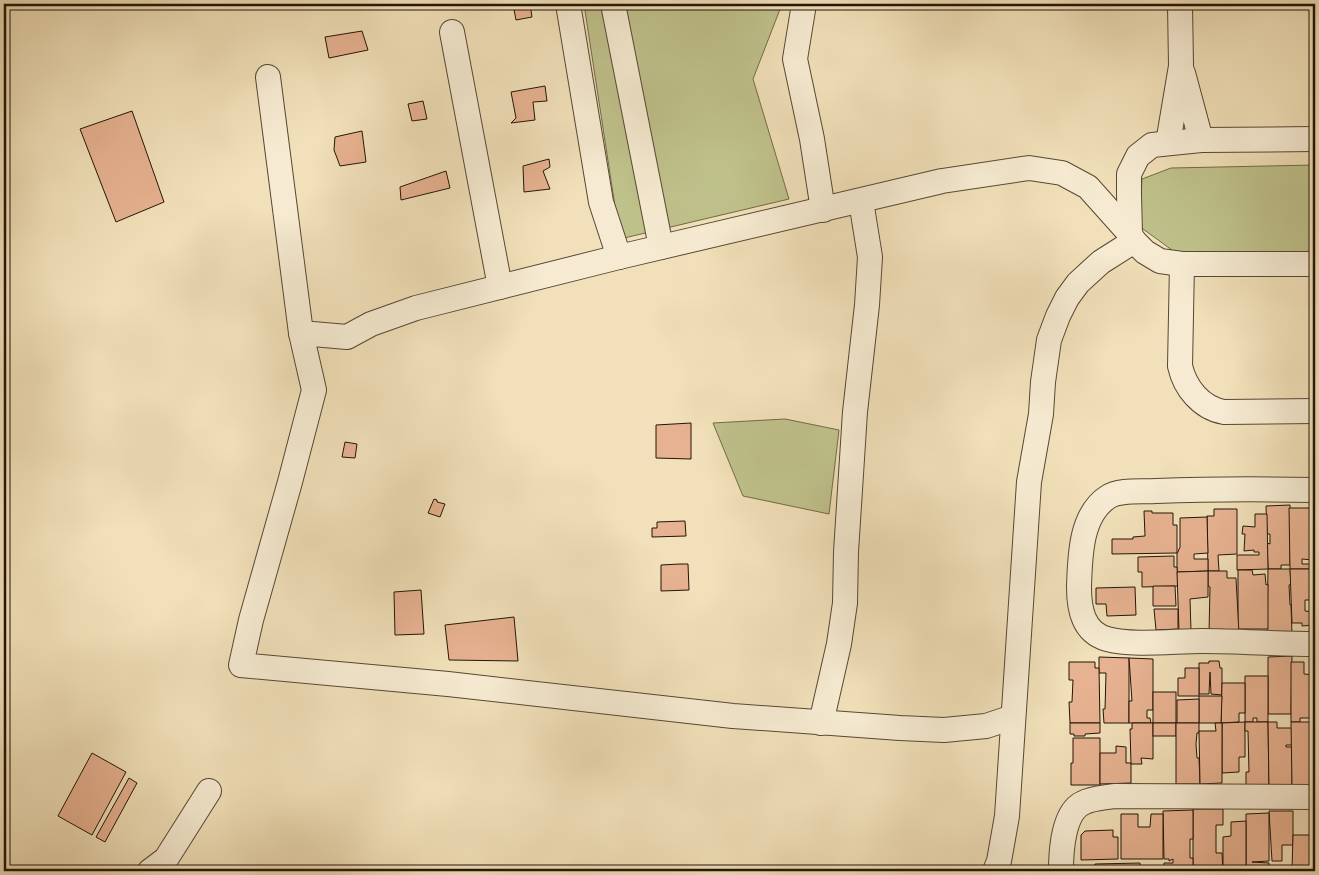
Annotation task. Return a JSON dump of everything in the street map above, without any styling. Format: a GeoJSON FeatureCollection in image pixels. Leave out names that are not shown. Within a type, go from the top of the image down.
{"type":"FeatureCollection","features":[{"type":"Feature","properties":{"kind":"street"},"geometry":{"type":"LineString","coordinates":[[568,4],[601,202],[618,257]]}},
{"type":"Feature","properties":{"kind":"street"},"geometry":{"type":"LineString","coordinates":[[613,4],[661,248]]}},
{"type":"Feature","properties":{"kind":"street"},"geometry":{"type":"LineString","coordinates":[[804,4],[795,59],[812,139],[823,210]]}},
{"type":"Feature","properties":{"kind":"street"},"geometry":{"type":"LineString","coordinates":[[1168,143],[1181,66],[1180,4]]}},
{"type":"Feature","properties":{"kind":"street"},"geometry":{"type":"LineString","coordinates":[[452,32],[500,287]]}},
{"type":"Feature","properties":{"kind":"street"},"geometry":{"type":"LineString","coordinates":[[1181,66],[1201,140]]}},
{"type":"Feature","properties":{"kind":"street"},"geometry":{"type":"LineString","coordinates":[[268,77],[301,333],[314,390],[251,620],[241,665],[448,684],[733,716],[821,722],[944,730],[986,726],[1013,717]]}},
{"type":"Feature","properties":{"kind":"street"},"geometry":{"type":"LineString","coordinates":[[1132,238],[1129,174],[1138,156],[1152,145],[1201,140],[1315,139]]}},
{"type":"Feature","properties":{"kind":"street"},"geometry":{"type":"LineString","coordinates":[[301,333],[347,338],[371,324],[416,308],[618,257],[942,181],[1029,168],[1062,173],[1088,187],[1145,252],[1160,261],[1182,264],[1315,264]]}},
{"type":"Feature","properties":{"kind":"street"},"geometry":{"type":"LineString","coordinates":[[821,722],[839,644],[845,602],[846,552],[855,412],[867,305],[870,257],[861,201]]}},
{"type":"Feature","properties":{"kind":"street"},"geometry":{"type":"LineString","coordinates":[[995,871],[999,860],[1007,816],[1029,482],[1041,414],[1043,382],[1050,340],[1058,316],[1067,298],[1078,283],[1132,238]]}},
{"type":"Feature","properties":{"kind":"street"},"geometry":{"type":"LineString","coordinates":[[1182,264],[1180,366],[1183,380],[1198,399],[1214,410],[1224,412],[1315,411]]}},
{"type":"Feature","properties":{"kind":"street"},"geometry":{"type":"LineString","coordinates":[[1315,490],[1186,490],[1120,493],[1108,496],[1093,512],[1086,526],[1080,559],[1079,602],[1085,622],[1094,633],[1107,639],[1131,642],[1205,641],[1315,644]]}},
{"type":"Feature","properties":{"kind":"street"},"geometry":{"type":"LineString","coordinates":[[150,871],[166,859],[210,791]]}},
{"type":"Feature","properties":{"kind":"street"},"geometry":{"type":"LineString","coordinates":[[1061,871],[1062,843],[1065,828],[1076,807],[1090,800],[1114,796],[1315,797]]}},
{"type":"Feature","properties":{"kind":"green space"},"geometry":{"type":"Polygon","coordinates":[[[584,4],[782,4],[753,79],[789,199],[620,239],[584,4]]]}},
{"type":"Feature","properties":{"kind":"green space"},"geometry":{"type":"Polygon","coordinates":[[[1315,165],[1315,252],[1176,253],[1139,226],[1142,179],[1171,168],[1315,165]]]}},
{"type":"Feature","properties":{"kind":"green space"},"geometry":{"type":"Polygon","coordinates":[[[785,419],[839,430],[829,514],[743,496],[713,423],[785,419]]]}},
{"type":"Feature","properties":{"kind":"building"},"geometry":{"type":"Polygon","coordinates":[[[513,4],[530,4],[532,17],[516,20],[513,4]]]}},
{"type":"Feature","properties":{"kind":"building"},"geometry":{"type":"Polygon","coordinates":[[[362,31],[368,50],[329,58],[325,37],[362,31]]]}},
{"type":"Feature","properties":{"kind":"building"},"geometry":{"type":"Polygon","coordinates":[[[545,86],[547,101],[533,102],[535,120],[511,123],[516,118],[511,92],[545,86]]]}},
{"type":"Feature","properties":{"kind":"building"},"geometry":{"type":"Polygon","coordinates":[[[423,101],[427,119],[412,121],[408,104],[423,101]]]}},
{"type":"Feature","properties":{"kind":"building"},"geometry":{"type":"Polygon","coordinates":[[[132,111],[164,202],[116,222],[80,129],[132,111]]]}},
{"type":"Feature","properties":{"kind":"building"},"geometry":{"type":"Polygon","coordinates":[[[362,131],[366,162],[340,166],[334,150],[335,137],[362,131]]]}},
{"type":"Feature","properties":{"kind":"building"},"geometry":{"type":"Polygon","coordinates":[[[549,159],[550,167],[543,171],[550,189],[524,192],[523,166],[549,159]]]}},
{"type":"Feature","properties":{"kind":"building"},"geometry":{"type":"Polygon","coordinates":[[[446,171],[450,188],[401,200],[400,187],[446,171]]]}},
{"type":"Feature","properties":{"kind":"building"},"geometry":{"type":"Polygon","coordinates":[[[691,423],[691,459],[656,458],[656,425],[691,423]]]}},
{"type":"Feature","properties":{"kind":"building"},"geometry":{"type":"Polygon","coordinates":[[[345,442],[357,444],[355,458],[342,457],[345,442]]]}},
{"type":"Feature","properties":{"kind":"building"},"geometry":{"type":"Polygon","coordinates":[[[434,499],[445,504],[440,517],[428,513],[434,499]]]}},
{"type":"Feature","properties":{"kind":"building"},"geometry":{"type":"Polygon","coordinates":[[[1290,505],[1290,565],[1281,565],[1281,569],[1268,569],[1267,543],[1270,544],[1270,534],[1267,534],[1266,506],[1290,505]]]}},
{"type":"Feature","properties":{"kind":"building"},"geometry":{"type":"Polygon","coordinates":[[[1289,508],[1314,508],[1314,528],[1310,528],[1313,560],[1302,559],[1302,564],[1313,564],[1313,569],[1290,569],[1289,508]]]}},
{"type":"Feature","properties":{"kind":"building"},"geometry":{"type":"Polygon","coordinates":[[[1214,509],[1237,509],[1237,554],[1218,555],[1219,571],[1208,571],[1207,516],[1214,516],[1214,509]]]}},
{"type":"Feature","properties":{"kind":"building"},"geometry":{"type":"Polygon","coordinates":[[[1144,511],[1173,513],[1173,525],[1177,525],[1177,553],[1112,554],[1112,539],[1133,539],[1133,537],[1145,536],[1144,511]]]}},
{"type":"Feature","properties":{"kind":"building"},"geometry":{"type":"Polygon","coordinates":[[[1255,514],[1267,514],[1268,569],[1237,570],[1237,555],[1259,555],[1259,552],[1254,552],[1254,550],[1244,551],[1245,534],[1242,534],[1243,526],[1255,527],[1255,514]]]}},
{"type":"Feature","properties":{"kind":"building"},"geometry":{"type":"Polygon","coordinates":[[[1207,517],[1208,553],[1194,554],[1194,559],[1208,559],[1208,571],[1177,572],[1177,554],[1180,547],[1180,518],[1207,517]]]}},
{"type":"Feature","properties":{"kind":"building"},"geometry":{"type":"Polygon","coordinates":[[[685,521],[686,536],[652,537],[652,528],[657,528],[657,522],[685,521]]]}},
{"type":"Feature","properties":{"kind":"building"},"geometry":{"type":"Polygon","coordinates":[[[1174,556],[1174,567],[1177,567],[1178,586],[1142,587],[1142,572],[1138,572],[1138,557],[1174,556]]]}},
{"type":"Feature","properties":{"kind":"building"},"geometry":{"type":"Polygon","coordinates":[[[688,564],[689,590],[661,591],[661,565],[688,564]]]}},
{"type":"Feature","properties":{"kind":"building"},"geometry":{"type":"Polygon","coordinates":[[[1268,569],[1290,569],[1292,635],[1267,635],[1268,569]]]}},
{"type":"Feature","properties":{"kind":"building"},"geometry":{"type":"Polygon","coordinates":[[[1290,569],[1313,569],[1314,579],[1311,579],[1311,600],[1305,600],[1305,611],[1314,612],[1314,625],[1302,626],[1302,623],[1292,623],[1290,569]]]}},
{"type":"Feature","properties":{"kind":"building"},"geometry":{"type":"Polygon","coordinates":[[[1313,569],[1315,569],[1315,633],[1314,633],[1313,569]]]}},
{"type":"Feature","properties":{"kind":"building"},"geometry":{"type":"Polygon","coordinates":[[[1238,570],[1252,570],[1253,575],[1265,574],[1266,585],[1268,584],[1268,629],[1238,629],[1238,570]]]}},
{"type":"Feature","properties":{"kind":"building"},"geometry":{"type":"Polygon","coordinates":[[[1208,571],[1227,571],[1227,578],[1236,578],[1239,634],[1209,634],[1210,587],[1208,586],[1208,571]]]}},
{"type":"Feature","properties":{"kind":"building"},"geometry":{"type":"Polygon","coordinates":[[[1208,571],[1208,597],[1190,599],[1191,631],[1179,631],[1177,572],[1208,571]]]}},
{"type":"Feature","properties":{"kind":"building"},"geometry":{"type":"Polygon","coordinates":[[[1153,586],[1175,586],[1176,606],[1153,606],[1153,586]]]}},
{"type":"Feature","properties":{"kind":"building"},"geometry":{"type":"Polygon","coordinates":[[[1135,587],[1136,615],[1107,616],[1106,604],[1096,604],[1096,588],[1135,587]]]}},
{"type":"Feature","properties":{"kind":"building"},"geometry":{"type":"Polygon","coordinates":[[[421,590],[424,634],[395,635],[394,592],[421,590]]]}},
{"type":"Feature","properties":{"kind":"building"},"geometry":{"type":"Polygon","coordinates":[[[1154,609],[1178,609],[1178,629],[1156,630],[1154,609]]]}},
{"type":"Feature","properties":{"kind":"building"},"geometry":{"type":"Polygon","coordinates":[[[514,617],[518,661],[449,660],[445,625],[514,617]]]}},
{"type":"Feature","properties":{"kind":"building"},"geometry":{"type":"Polygon","coordinates":[[[1292,656],[1291,714],[1268,714],[1268,657],[1292,656]]]}},
{"type":"Feature","properties":{"kind":"building"},"geometry":{"type":"Polygon","coordinates":[[[1099,657],[1129,658],[1129,723],[1104,723],[1103,709],[1105,709],[1106,673],[1099,673],[1099,657]]]}},
{"type":"Feature","properties":{"kind":"building"},"geometry":{"type":"Polygon","coordinates":[[[1129,658],[1153,659],[1153,710],[1147,710],[1147,718],[1150,718],[1151,723],[1129,723],[1129,701],[1132,701],[1129,658]]]}},
{"type":"Feature","properties":{"kind":"building"},"geometry":{"type":"Polygon","coordinates":[[[1209,661],[1219,661],[1220,668],[1222,668],[1222,695],[1211,694],[1210,672],[1209,694],[1199,694],[1199,663],[1209,663],[1209,661]]]}},
{"type":"Feature","properties":{"kind":"building"},"geometry":{"type":"Polygon","coordinates":[[[1069,662],[1095,662],[1095,668],[1099,668],[1100,723],[1070,723],[1069,702],[1072,702],[1073,680],[1069,680],[1069,662]]]}},
{"type":"Feature","properties":{"kind":"building"},"geometry":{"type":"Polygon","coordinates":[[[1291,662],[1304,662],[1304,674],[1314,675],[1314,718],[1300,718],[1300,722],[1291,722],[1291,662]]]}},
{"type":"Feature","properties":{"kind":"building"},"geometry":{"type":"Polygon","coordinates":[[[1185,668],[1199,668],[1199,696],[1178,696],[1178,678],[1185,678],[1185,668]]]}},
{"type":"Feature","properties":{"kind":"building"},"geometry":{"type":"Polygon","coordinates":[[[1245,676],[1268,676],[1268,722],[1257,722],[1257,718],[1253,718],[1253,722],[1245,722],[1245,676]]]}},
{"type":"Feature","properties":{"kind":"building"},"geometry":{"type":"Polygon","coordinates":[[[1222,683],[1245,683],[1245,713],[1239,713],[1239,722],[1221,723],[1222,683]]]}},
{"type":"Feature","properties":{"kind":"building"},"geometry":{"type":"Polygon","coordinates":[[[1153,692],[1176,692],[1176,723],[1153,723],[1153,692]]]}},
{"type":"Feature","properties":{"kind":"building"},"geometry":{"type":"Polygon","coordinates":[[[1199,696],[1222,696],[1221,723],[1199,723],[1199,696]]]}},
{"type":"Feature","properties":{"kind":"building"},"geometry":{"type":"Polygon","coordinates":[[[1199,699],[1199,723],[1177,723],[1177,700],[1199,699]]]}},
{"type":"Feature","properties":{"kind":"building"},"geometry":{"type":"Polygon","coordinates":[[[1245,722],[1245,757],[1239,757],[1239,772],[1222,773],[1222,723],[1245,722]]]}},
{"type":"Feature","properties":{"kind":"building"},"geometry":{"type":"Polygon","coordinates":[[[1245,722],[1268,722],[1269,786],[1246,785],[1246,772],[1249,772],[1248,731],[1245,731],[1245,722]]]}},
{"type":"Feature","properties":{"kind":"building"},"geometry":{"type":"Polygon","coordinates":[[[1268,722],[1277,722],[1277,728],[1292,728],[1292,745],[1286,745],[1286,747],[1292,747],[1292,788],[1269,788],[1268,722]]]}},
{"type":"Feature","properties":{"kind":"building"},"geometry":{"type":"Polygon","coordinates":[[[1291,722],[1315,722],[1314,770],[1312,770],[1312,778],[1315,778],[1315,785],[1292,786],[1291,722]]]}},
{"type":"Feature","properties":{"kind":"building"},"geometry":{"type":"Polygon","coordinates":[[[1070,723],[1100,723],[1100,733],[1074,736],[1074,734],[1070,734],[1070,723]]]}},
{"type":"Feature","properties":{"kind":"building"},"geometry":{"type":"Polygon","coordinates":[[[1132,723],[1153,723],[1153,759],[1141,758],[1142,764],[1131,764],[1130,729],[1132,729],[1132,723]]]}},
{"type":"Feature","properties":{"kind":"building"},"geometry":{"type":"Polygon","coordinates":[[[1153,723],[1176,723],[1176,736],[1153,736],[1153,723]]]}},
{"type":"Feature","properties":{"kind":"building"},"geometry":{"type":"Polygon","coordinates":[[[1176,723],[1199,723],[1196,744],[1197,758],[1199,758],[1200,784],[1176,784],[1176,723]]]}},
{"type":"Feature","properties":{"kind":"building"},"geometry":{"type":"Polygon","coordinates":[[[1215,723],[1222,723],[1222,783],[1200,784],[1199,731],[1216,731],[1215,723]]]}},
{"type":"Feature","properties":{"kind":"building"},"geometry":{"type":"Polygon","coordinates":[[[1073,738],[1100,738],[1100,785],[1071,785],[1073,738]]]}},
{"type":"Feature","properties":{"kind":"building"},"geometry":{"type":"Polygon","coordinates":[[[1116,746],[1126,747],[1126,763],[1131,763],[1131,783],[1100,784],[1100,753],[1116,753],[1116,746]]]}},
{"type":"Feature","properties":{"kind":"building"},"geometry":{"type":"Polygon","coordinates":[[[92,753],[126,772],[92,835],[58,816],[92,753]]]}},
{"type":"Feature","properties":{"kind":"building"},"geometry":{"type":"Polygon","coordinates":[[[129,778],[137,783],[105,842],[96,837],[129,778]]]}},
{"type":"Feature","properties":{"kind":"building"},"geometry":{"type":"Polygon","coordinates":[[[1193,809],[1223,809],[1223,825],[1216,825],[1216,853],[1222,853],[1223,871],[1193,871],[1193,809]]]}},
{"type":"Feature","properties":{"kind":"building"},"geometry":{"type":"Polygon","coordinates":[[[1193,810],[1193,839],[1190,839],[1190,858],[1193,858],[1193,871],[1164,871],[1164,863],[1173,863],[1173,859],[1169,861],[1169,859],[1164,859],[1163,811],[1193,810]]]}},
{"type":"Feature","properties":{"kind":"building"},"geometry":{"type":"Polygon","coordinates":[[[1269,811],[1293,811],[1293,845],[1282,845],[1282,861],[1272,861],[1269,811]]]}},
{"type":"Feature","properties":{"kind":"building"},"geometry":{"type":"Polygon","coordinates":[[[1269,813],[1269,861],[1252,862],[1269,863],[1269,871],[1246,871],[1246,814],[1269,813]]]}},
{"type":"Feature","properties":{"kind":"building"},"geometry":{"type":"Polygon","coordinates":[[[1121,814],[1138,814],[1138,827],[1150,827],[1151,814],[1163,814],[1163,859],[1121,859],[1121,814]]]}},
{"type":"Feature","properties":{"kind":"building"},"geometry":{"type":"Polygon","coordinates":[[[1246,821],[1246,871],[1223,871],[1223,837],[1231,836],[1231,822],[1246,821]]]}},
{"type":"Feature","properties":{"kind":"building"},"geometry":{"type":"Polygon","coordinates":[[[1113,830],[1113,837],[1118,837],[1118,859],[1081,860],[1081,835],[1085,831],[1113,830]]]}},
{"type":"Feature","properties":{"kind":"building"},"geometry":{"type":"Polygon","coordinates":[[[1293,835],[1315,835],[1315,871],[1292,871],[1293,835]]]}},
{"type":"Feature","properties":{"kind":"building"},"geometry":{"type":"Polygon","coordinates":[[[1140,863],[1140,871],[1094,871],[1095,864],[1140,863]]]}}]}
